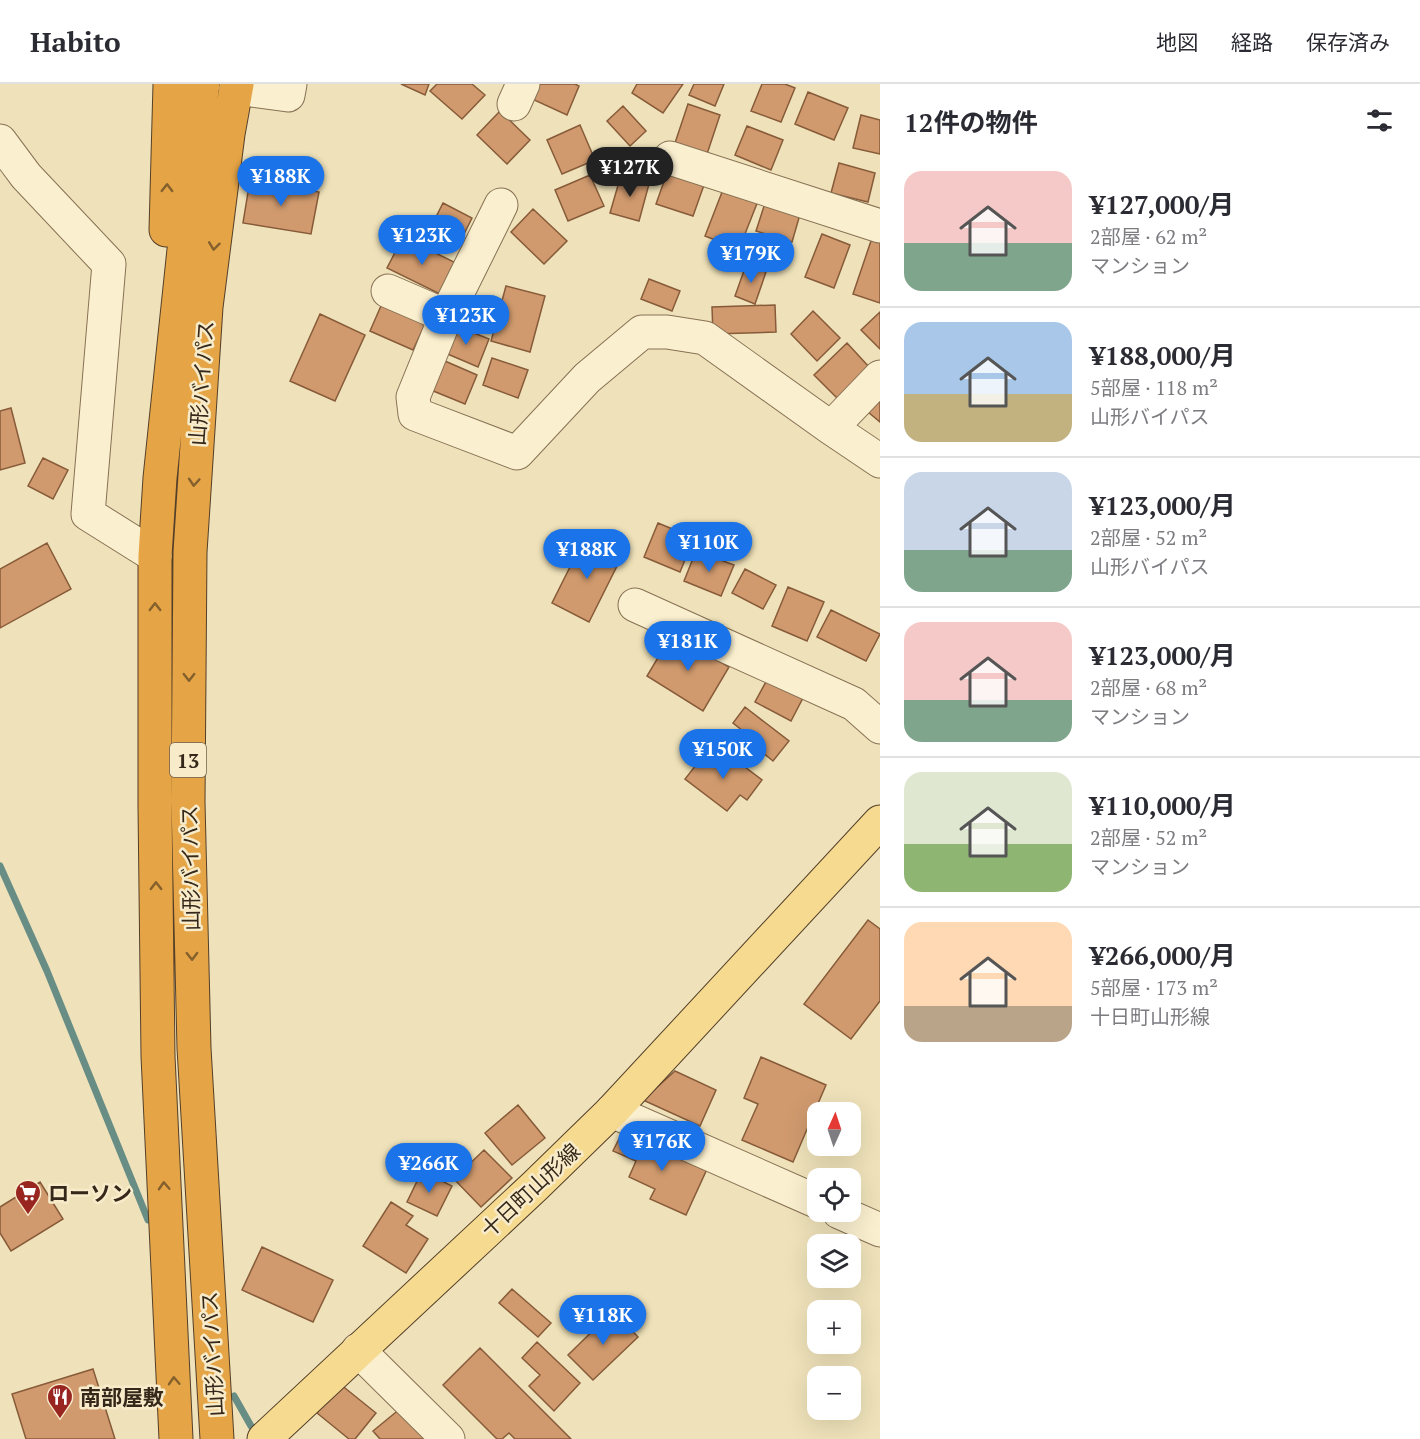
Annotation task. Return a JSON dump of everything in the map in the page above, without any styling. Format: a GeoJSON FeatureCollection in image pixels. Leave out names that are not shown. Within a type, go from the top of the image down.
{"type":"FeatureCollection","features":[{"type":"Feature","properties":{"kind":"highway"},"geometry":{"type":"LineString","coordinates":[[160,478],[170,84]]}},
{"type":"Feature","properties":{"kind":"highway","name":"山形バイパス"},"geometry":{"type":"LineString","coordinates":[[177,1439],[158,1056],[155,556],[160,478],[195,137],[203,84]]}},
{"type":"Feature","properties":{"kind":"highway","name":"山形バイパス"},"geometry":{"type":"LineString","coordinates":[[217,1439],[194,1048],[188,801],[190,552],[206,308],[228,134],[237,86]]}},
{"type":"Feature","properties":{"kind":"main road","name":"十日町山形線"},"geometry":{"type":"LineString","coordinates":[[264,1439],[612,1111],[880,822]]}},
{"type":"Feature","properties":{"kind":"lane"},"geometry":{"type":"LineString","coordinates":[[237,86],[288,95],[290,84]]}},
{"type":"Feature","properties":{"kind":"lane"},"geometry":{"type":"LineString","coordinates":[[0,141],[26,176],[109,264],[88,514],[155,556]]}},
{"type":"Feature","properties":{"kind":"lane"},"geometry":{"type":"LineString","coordinates":[[670,158],[880,225]]}},
{"type":"Feature","properties":{"kind":"lane"},"geometry":{"type":"LineString","coordinates":[[501,205],[446,316],[414,397],[415,414],[517,453],[587,378],[642,332],[667,332],[705,338],[880,461]]}},
{"type":"Feature","properties":{"kind":"lane"},"geometry":{"type":"LineString","coordinates":[[388,291],[446,316]]}},
{"type":"Feature","properties":{"kind":"lane"},"geometry":{"type":"LineString","coordinates":[[831,428],[880,377]]}},
{"type":"Feature","properties":{"kind":"lane"},"geometry":{"type":"LineString","coordinates":[[635,605],[854,704],[880,727]]}},
{"type":"Feature","properties":{"kind":"lane"},"geometry":{"type":"LineString","coordinates":[[612,1111],[807,1197]]}},
{"type":"Feature","properties":{"kind":"lane"},"geometry":{"type":"LineString","coordinates":[[861,1222],[880,1230]]}},
{"type":"Feature","properties":{"kind":"lane"},"geometry":{"type":"LineString","coordinates":[[358,1350],[448,1439]]}},
{"type":"Feature","properties":{"kind":"building"},"geometry":{"type":"Polygon","coordinates":[[[401,84],[429,84],[425,95],[401,84]]]}},
{"type":"Feature","properties":{"kind":"building"},"geometry":{"type":"Polygon","coordinates":[[[437,84],[472,84],[485,95],[462,119],[430,91],[437,84]]]}},
{"type":"Feature","properties":{"kind":"building"},"geometry":{"type":"Polygon","coordinates":[[[539,84],[579,86],[567,115],[532,99],[539,84]]]}},
{"type":"Feature","properties":{"kind":"building"},"geometry":{"type":"Polygon","coordinates":[[[637,84],[683,84],[663,113],[632,93],[637,84]]]}},
{"type":"Feature","properties":{"kind":"building"},"geometry":{"type":"Polygon","coordinates":[[[694,84],[724,84],[715,106],[689,95],[694,84]]]}},
{"type":"Feature","properties":{"kind":"building"},"geometry":{"type":"Polygon","coordinates":[[[762,84],[785,84],[795,88],[781,122],[751,111],[762,84]]]}},
{"type":"Feature","properties":{"kind":"building"},"geometry":{"type":"Polygon","coordinates":[[[808,92],[848,108],[834,140],[795,124],[808,92]]]}},
{"type":"Feature","properties":{"kind":"building"},"geometry":{"type":"Polygon","coordinates":[[[688,104],[720,115],[705,160],[673,149],[688,104]]]}},
{"type":"Feature","properties":{"kind":"building"},"geometry":{"type":"Polygon","coordinates":[[[623,106],[646,131],[630,146],[607,121],[623,106]]]}},
{"type":"Feature","properties":{"kind":"building"},"geometry":{"type":"Polygon","coordinates":[[[500,111],[530,140],[507,164],[477,135],[500,111]]]}},
{"type":"Feature","properties":{"kind":"building"},"geometry":{"type":"Polygon","coordinates":[[[861,115],[880,120],[880,154],[853,148],[861,115]]]}},
{"type":"Feature","properties":{"kind":"building"},"geometry":{"type":"Polygon","coordinates":[[[580,125],[595,160],[562,174],[547,140],[580,125]]]}},
{"type":"Feature","properties":{"kind":"building"},"geometry":{"type":"Polygon","coordinates":[[[747,126],[783,140],[771,170],[735,155],[747,126]]]}},
{"type":"Feature","properties":{"kind":"building"},"geometry":{"type":"Polygon","coordinates":[[[839,163],[875,173],[868,202],[831,193],[839,163]]]}},
{"type":"Feature","properties":{"kind":"building"},"geometry":{"type":"Polygon","coordinates":[[[667,173],[704,185],[693,216],[656,204],[667,173]]]}},
{"type":"Feature","properties":{"kind":"building"},"geometry":{"type":"Polygon","coordinates":[[[590,175],[604,206],[568,221],[555,190],[590,175]]]}},
{"type":"Feature","properties":{"kind":"building"},"geometry":{"type":"Polygon","coordinates":[[[621,175],[649,184],[639,221],[610,213],[621,175]]]}},
{"type":"Feature","properties":{"kind":"building"},"geometry":{"type":"Polygon","coordinates":[[[250,180],[319,192],[311,234],[243,223],[250,180]]]}},
{"type":"Feature","properties":{"kind":"building"},"geometry":{"type":"Polygon","coordinates":[[[724,187],[758,201],[739,249],[705,236],[724,187]]]}},
{"type":"Feature","properties":{"kind":"building"},"geometry":{"type":"Polygon","coordinates":[[[766,200],[801,211],[792,242],[756,231],[766,200]]]}},
{"type":"Feature","properties":{"kind":"building"},"geometry":{"type":"Polygon","coordinates":[[[443,203],[472,218],[456,250],[427,235],[443,203]]]}},
{"type":"Feature","properties":{"kind":"building"},"geometry":{"type":"Polygon","coordinates":[[[533,209],[567,241],[544,264],[511,232],[533,209]]]}},
{"type":"Feature","properties":{"kind":"building"},"geometry":{"type":"Polygon","coordinates":[[[822,234],[850,245],[834,288],[805,277],[822,234]]]}},
{"type":"Feature","properties":{"kind":"building"},"geometry":{"type":"Polygon","coordinates":[[[873,235],[880,237],[880,303],[853,294],[873,235]]]}},
{"type":"Feature","properties":{"kind":"building"},"geometry":{"type":"Polygon","coordinates":[[[403,237],[458,264],[442,295],[387,268],[403,237]]]}},
{"type":"Feature","properties":{"kind":"building"},"geometry":{"type":"Polygon","coordinates":[[[746,265],[766,272],[755,304],[735,296],[746,265]]]}},
{"type":"Feature","properties":{"kind":"building"},"geometry":{"type":"Polygon","coordinates":[[[649,279],[680,291],[672,311],[641,299],[649,279]]]}},
{"type":"Feature","properties":{"kind":"building"},"geometry":{"type":"Polygon","coordinates":[[[506,286],[545,296],[530,352],[491,341],[506,286]]]}},
{"type":"Feature","properties":{"kind":"building"},"geometry":{"type":"Polygon","coordinates":[[[384,299],[428,318],[413,350],[370,331],[384,299]]]}},
{"type":"Feature","properties":{"kind":"building"},"geometry":{"type":"Polygon","coordinates":[[[775,305],[776,332],[713,334],[712,307],[775,305]]]}},
{"type":"Feature","properties":{"kind":"building"},"geometry":{"type":"Polygon","coordinates":[[[813,311],[840,338],[817,361],[791,334],[813,311]]]}},
{"type":"Feature","properties":{"kind":"building"},"geometry":{"type":"Polygon","coordinates":[[[880,312],[880,349],[861,330],[880,312]]]}},
{"type":"Feature","properties":{"kind":"building"},"geometry":{"type":"Polygon","coordinates":[[[320,314],[365,335],[335,401],[290,381],[320,314]]]}},
{"type":"Feature","properties":{"kind":"building"},"geometry":{"type":"Polygon","coordinates":[[[454,325],[489,339],[478,367],[443,352],[454,325]]]}},
{"type":"Feature","properties":{"kind":"building"},"geometry":{"type":"Polygon","coordinates":[[[847,343],[870,368],[838,399],[814,375],[847,343]]]}},
{"type":"Feature","properties":{"kind":"building"},"geometry":{"type":"Polygon","coordinates":[[[438,358],[477,375],[465,404],[426,388],[438,358]]]}},
{"type":"Feature","properties":{"kind":"building"},"geometry":{"type":"Polygon","coordinates":[[[492,358],[528,370],[518,398],[483,385],[492,358]]]}},
{"type":"Feature","properties":{"kind":"building"},"geometry":{"type":"Polygon","coordinates":[[[880,399],[880,422],[868,412],[880,399]]]}},
{"type":"Feature","properties":{"kind":"building"},"geometry":{"type":"Polygon","coordinates":[[[11,408],[25,463],[0,470],[0,411],[11,408]]]}},
{"type":"Feature","properties":{"kind":"building"},"geometry":{"type":"Polygon","coordinates":[[[43,458],[68,470],[53,499],[28,486],[43,458]]]}},
{"type":"Feature","properties":{"kind":"building"},"geometry":{"type":"Polygon","coordinates":[[[658,523],[694,538],[680,572],[644,557],[658,523]]]}},
{"type":"Feature","properties":{"kind":"building"},"geometry":{"type":"Polygon","coordinates":[[[584,539],[621,558],[589,622],[552,603],[584,539]]]}},
{"type":"Feature","properties":{"kind":"building"},"geometry":{"type":"Polygon","coordinates":[[[47,543],[71,589],[0,628],[0,569],[47,543]]]}},
{"type":"Feature","properties":{"kind":"building"},"geometry":{"type":"Polygon","coordinates":[[[696,551],[734,565],[721,596],[684,581],[696,551]]]}},
{"type":"Feature","properties":{"kind":"building"},"geometry":{"type":"Polygon","coordinates":[[[745,569],[776,585],[763,609],[732,593],[745,569]]]}},
{"type":"Feature","properties":{"kind":"building"},"geometry":{"type":"Polygon","coordinates":[[[788,587],[824,602],[807,641],[772,626],[788,587]]]}},
{"type":"Feature","properties":{"kind":"building"},"geometry":{"type":"Polygon","coordinates":[[[831,610],[880,634],[866,661],[817,637],[831,610]]]}},
{"type":"Feature","properties":{"kind":"building"},"geometry":{"type":"Polygon","coordinates":[[[672,634],[729,667],[703,711],[647,676],[672,634]]]}},
{"type":"Feature","properties":{"kind":"building"},"geometry":{"type":"Polygon","coordinates":[[[768,678],[804,696],[791,721],[755,702],[768,678]]]}},
{"type":"Feature","properties":{"kind":"building"},"geometry":{"type":"Polygon","coordinates":[[[745,707],[789,741],[773,761],[762,752],[757,758],[734,741],[743,731],[733,723],[745,707]]]}},
{"type":"Feature","properties":{"kind":"building"},"geometry":{"type":"Polygon","coordinates":[[[724,751],[762,780],[747,800],[740,795],[727,811],[685,779],[704,755],[714,763],[724,751]]]}},
{"type":"Feature","properties":{"kind":"building"},"geometry":{"type":"Polygon","coordinates":[[[868,920],[880,929],[880,1001],[851,1039],[804,1004],[868,920]]]}},
{"type":"Feature","properties":{"kind":"building"},"geometry":{"type":"Polygon","coordinates":[[[761,1057],[826,1085],[819,1102],[807,1102],[807,1129],[793,1162],[742,1140],[758,1104],[744,1098],[761,1057]]]}},
{"type":"Feature","properties":{"kind":"building"},"geometry":{"type":"Polygon","coordinates":[[[675,1071],[716,1090],[700,1126],[643,1100],[675,1071]]]}},
{"type":"Feature","properties":{"kind":"building"},"geometry":{"type":"Polygon","coordinates":[[[518,1105],[545,1138],[512,1165],[485,1133],[518,1105]]]}},
{"type":"Feature","properties":{"kind":"building"},"geometry":{"type":"Polygon","coordinates":[[[623,1131],[707,1169],[686,1215],[650,1199],[655,1189],[629,1177],[636,1161],[613,1151],[623,1131]]]}},
{"type":"Feature","properties":{"kind":"building"},"geometry":{"type":"Polygon","coordinates":[[[484,1150],[512,1178],[481,1207],[454,1179],[484,1150]]]}},
{"type":"Feature","properties":{"kind":"building"},"geometry":{"type":"Polygon","coordinates":[[[422,1171],[452,1186],[437,1216],[407,1202],[422,1171]]]}},
{"type":"Feature","properties":{"kind":"building"},"geometry":{"type":"Polygon","coordinates":[[[40,1182],[63,1219],[11,1251],[0,1233],[0,1207],[40,1182]]]}},
{"type":"Feature","properties":{"kind":"building"},"geometry":{"type":"Polygon","coordinates":[[[391,1202],[413,1216],[406,1225],[428,1239],[406,1273],[363,1246],[391,1202]]]}},
{"type":"Feature","properties":{"kind":"building"},"geometry":{"type":"Polygon","coordinates":[[[262,1247],[333,1280],[313,1322],[242,1290],[262,1247]]]}},
{"type":"Feature","properties":{"kind":"building"},"geometry":{"type":"Polygon","coordinates":[[[512,1289],[551,1323],[538,1337],[499,1303],[512,1289]]]}},
{"type":"Feature","properties":{"kind":"building"},"geometry":{"type":"Polygon","coordinates":[[[613,1311],[638,1337],[593,1380],[568,1355],[613,1311]]]}},
{"type":"Feature","properties":{"kind":"building"},"geometry":{"type":"Polygon","coordinates":[[[537,1342],[580,1383],[554,1411],[529,1386],[540,1375],[522,1358],[537,1342]]]}},
{"type":"Feature","properties":{"kind":"building"},"geometry":{"type":"Polygon","coordinates":[[[480,1348],[571,1439],[515,1439],[509,1433],[502,1439],[497,1439],[443,1385],[480,1348]]]}},
{"type":"Feature","properties":{"kind":"building"},"geometry":{"type":"Polygon","coordinates":[[[93,1369],[115,1439],[26,1439],[12,1394],[93,1369]]]}},
{"type":"Feature","properties":{"kind":"building"},"geometry":{"type":"Polygon","coordinates":[[[340,1384],[376,1413],[355,1439],[349,1439],[317,1413],[340,1384]]]}},
{"type":"Feature","properties":{"kind":"building"},"geometry":{"type":"Polygon","coordinates":[[[401,1408],[426,1439],[380,1439],[373,1431],[401,1408]]]}},
{"type":"Feature","properties":{"kind":"waterway"},"geometry":{"type":"LineString","coordinates":[[0,866],[47,971],[148,1220]]}},
{"type":"Feature","properties":{"kind":"waterway"},"geometry":{"type":"LineString","coordinates":[[234,1396],[251,1426]]}},
{"type":"Feature","properties":{"kind":"place","name":"ローソン"},"geometry":{"type":"Point","coordinates":[28,1216]}},
{"type":"Feature","properties":{"kind":"place","name":"南部屋敷"},"geometry":{"type":"Point","coordinates":[60,1420]}}]}
